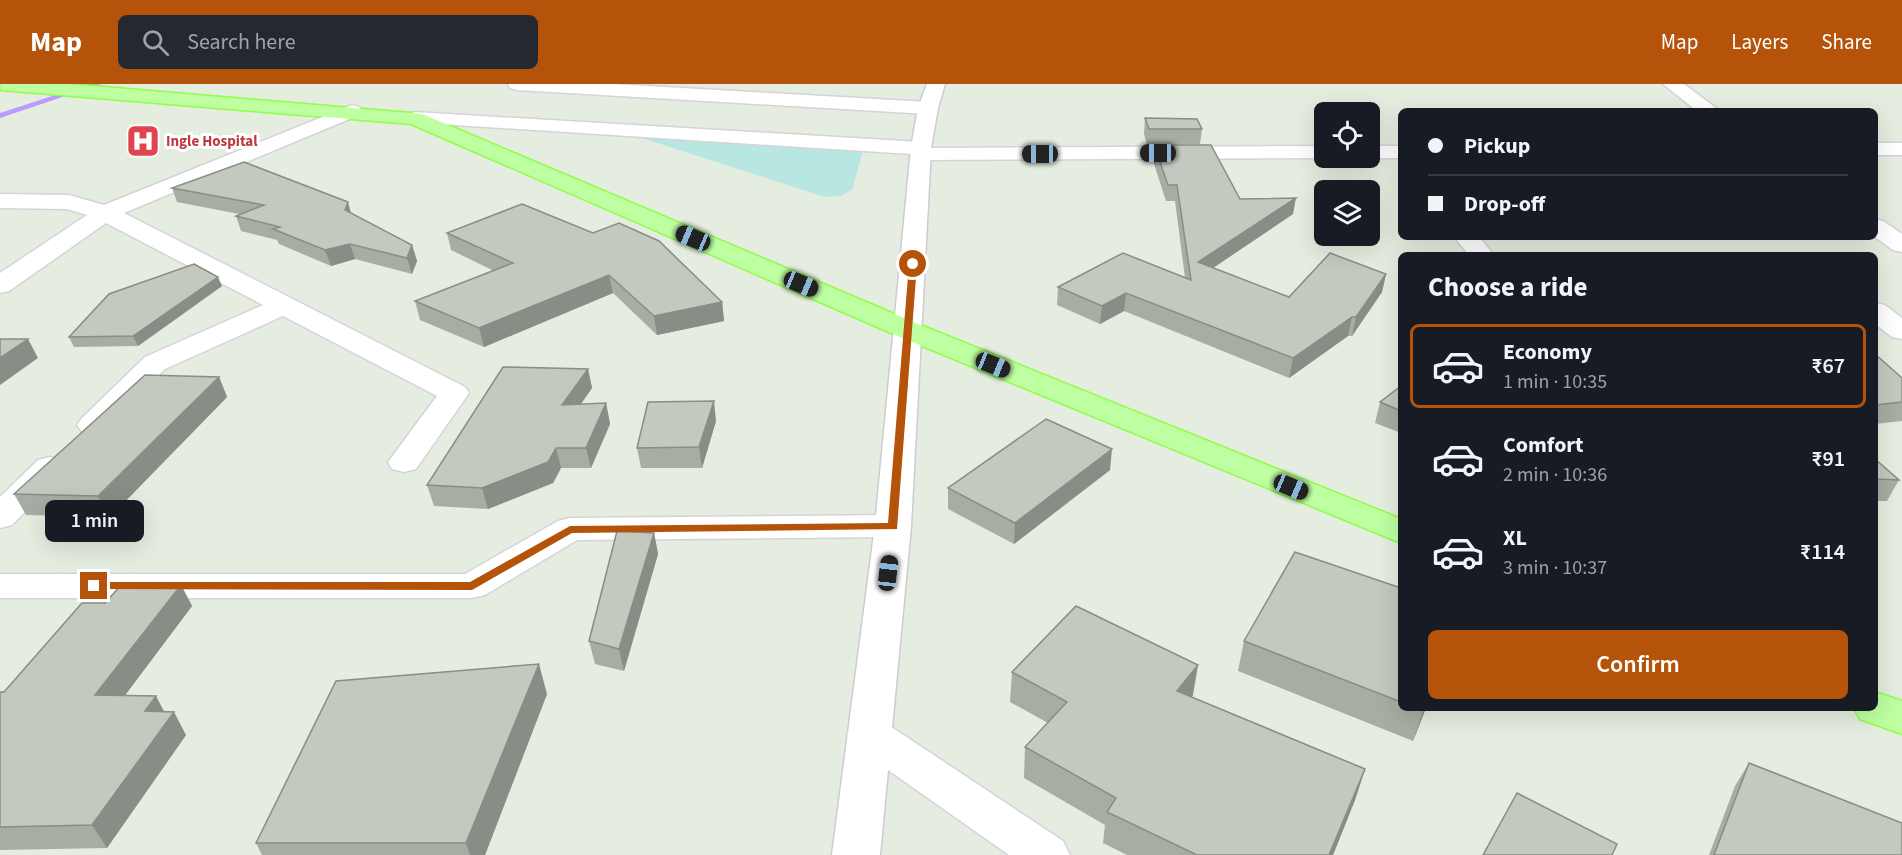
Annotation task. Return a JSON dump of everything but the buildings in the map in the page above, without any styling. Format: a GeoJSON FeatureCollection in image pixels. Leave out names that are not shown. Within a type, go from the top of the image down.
{"type":"FeatureCollection","features":[{"type":"Feature","properties":{"kind":"main road"},"geometry":{"type":"LineString","coordinates":[[1,84],[352,111],[415,118],[908,330],[1398,531]]}},
{"type":"Feature","properties":{"kind":"main road"},"geometry":{"type":"LineString","coordinates":[[1878,709],[1902,718]]}},
{"type":"Feature","properties":{"kind":"street"},"geometry":{"type":"LineString","coordinates":[[517,84],[928,108]]}},
{"type":"Feature","properties":{"kind":"street"},"geometry":{"type":"LineString","coordinates":[[856,855],[893,526],[921,151],[928,108],[936,84]]}},
{"type":"Feature","properties":{"kind":"street"},"geometry":{"type":"LineString","coordinates":[[1672,84],[1706,108]]}},
{"type":"Feature","properties":{"kind":"street"},"geometry":{"type":"LineString","coordinates":[[0,285],[105,213],[352,111]]}},
{"type":"Feature","properties":{"kind":"street"},"geometry":{"type":"LineString","coordinates":[[415,118],[921,151],[1314,152]]}},
{"type":"Feature","properties":{"kind":"street"},"geometry":{"type":"LineString","coordinates":[[1878,149],[1902,149]]}},
{"type":"Feature","properties":{"kind":"street"},"geometry":{"type":"LineString","coordinates":[[0,201],[69,202],[105,213],[454,393],[404,462]]}},
{"type":"Feature","properties":{"kind":"street"},"geometry":{"type":"LineString","coordinates":[[1878,228],[1902,245]]}},
{"type":"Feature","properties":{"kind":"street"},"geometry":{"type":"LineString","coordinates":[[1469,240],[1479,252]]}},
{"type":"Feature","properties":{"kind":"street"},"geometry":{"type":"LineString","coordinates":[[0,517],[155,363],[285,305]]}},
{"type":"Feature","properties":{"kind":"street"},"geometry":{"type":"LineString","coordinates":[[1878,313],[1902,331]]}},
{"type":"Feature","properties":{"kind":"street"},"geometry":{"type":"LineString","coordinates":[[0,586],[472,586],[570,529],[893,526]]}},
{"type":"Feature","properties":{"kind":"street"},"geometry":{"type":"LineString","coordinates":[[868,734],[1046,855]]}},
{"type":"Feature","properties":{"kind":"shaded area"},"geometry":{"type":"Polygon","coordinates":[[[620,131],[863,150],[852,190],[841,196],[825,197],[620,131]]]}},
{"type":"Feature","properties":{"kind":"waterway"},"geometry":{"type":"LineString","coordinates":[[0,116],[97,84]]}},
{"type":"Feature","properties":{"kind":"place","name":"Ingle Hospital"},"geometry":{"type":"Point","coordinates":[143,141]}},
{"type":"Feature","properties":{"kind":"route"},"geometry":{"type":"LineString","coordinates":[[94,586],[472,586],[570,529],[893,526],[913,264]]}}]}
